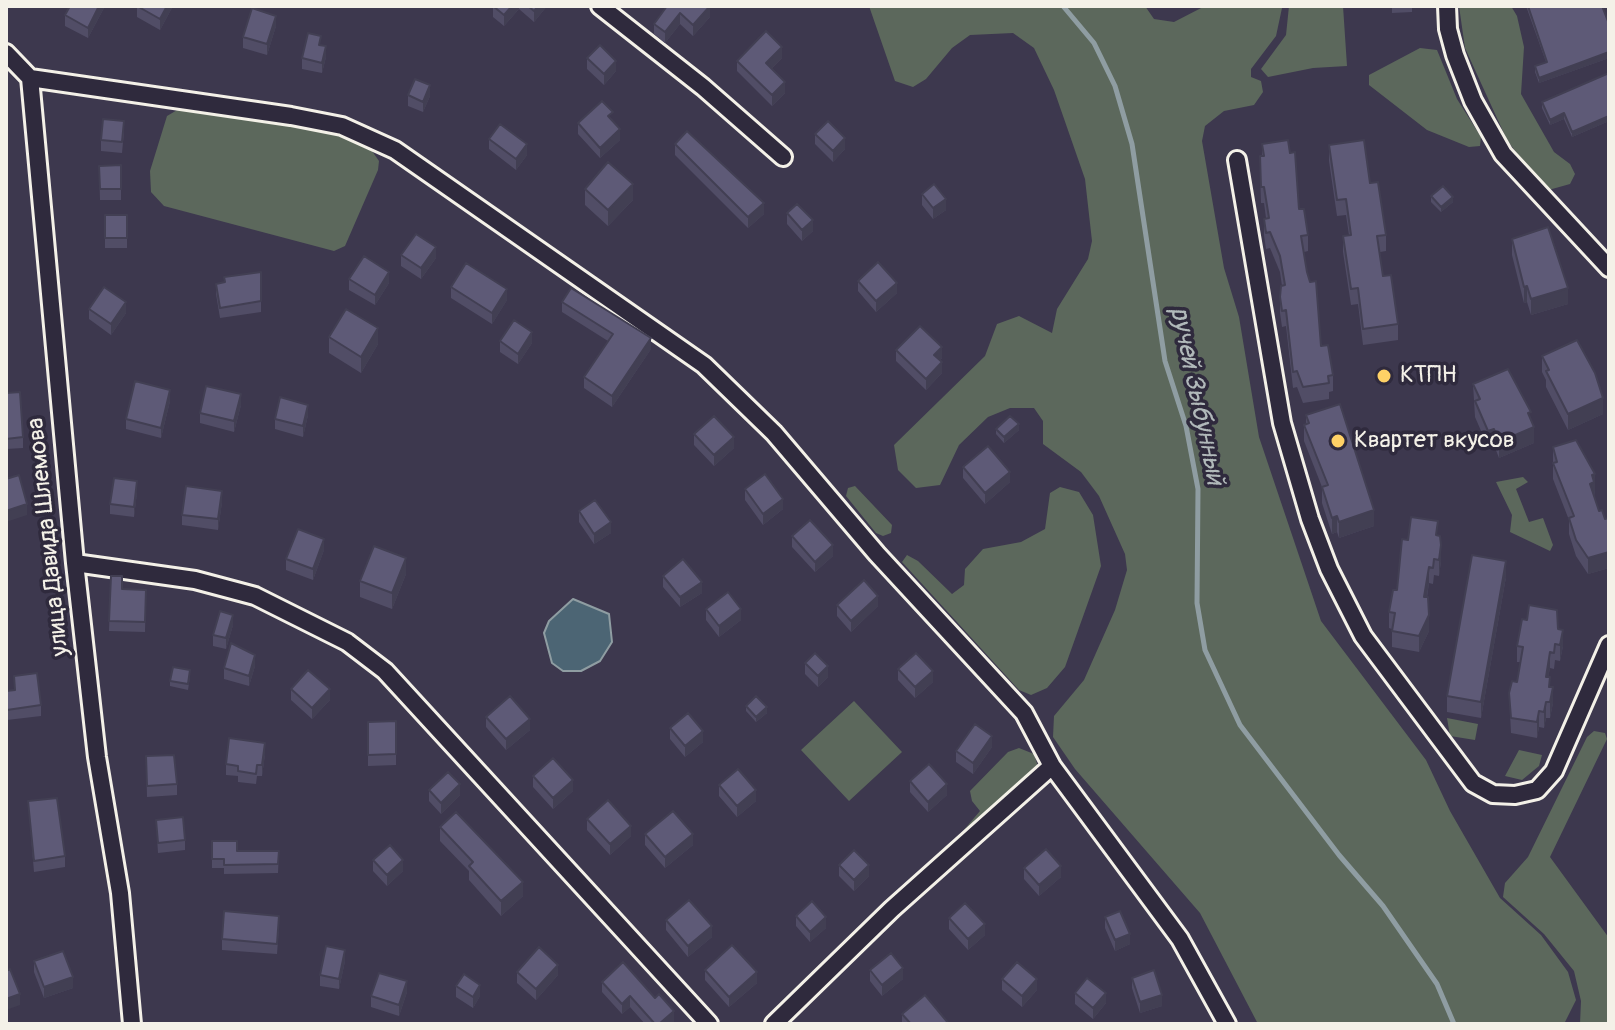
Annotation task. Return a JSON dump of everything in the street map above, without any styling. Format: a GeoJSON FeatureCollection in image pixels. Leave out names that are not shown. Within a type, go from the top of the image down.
{"type":"FeatureCollection","features":[{"type":"Feature","properties":{"kind":"street"},"geometry":{"type":"LineString","coordinates":[[600,6],[703,87],[783,157]]}},
{"type":"Feature","properties":{"kind":"street"},"geometry":{"type":"LineString","coordinates":[[1447,6],[1448,29],[1455,55],[1473,101],[1503,154],[1609,268]]}},
{"type":"Feature","properties":{"kind":"street"},"geometry":{"type":"LineString","coordinates":[[6,53],[30,78],[342,126],[395,150],[704,365],[730,388],[1024,713],[1052,766],[1180,939],[1227,1024]]}},
{"type":"Feature","properties":{"kind":"street","name":"улица Давида Шлемова"},"geometry":{"type":"LineString","coordinates":[[30,78],[75,563],[97,757],[120,893],[132,1024]]}},
{"type":"Feature","properties":{"kind":"street"},"geometry":{"type":"LineString","coordinates":[[1237,160],[1282,423],[1310,519],[1339,591],[1363,636],[1473,783],[1493,794],[1515,795],[1537,790],[1554,771],[1609,645]]}},
{"type":"Feature","properties":{"kind":"street"},"geometry":{"type":"LineString","coordinates":[[75,563],[195,580],[255,596],[347,642],[385,671],[709,1024]]}},
{"type":"Feature","properties":{"kind":"street"},"geometry":{"type":"LineString","coordinates":[[774,1024],[892,909],[1052,766]]}},
{"type":"Feature","properties":{"kind":"green space"},"geometry":{"type":"Polygon","coordinates":[[[869,6],[1145,6],[1154,19],[1174,22],[1205,6],[1282,8],[1276,36],[1251,69],[1251,77],[1261,81],[1263,92],[1254,105],[1224,111],[1205,126],[1202,141],[1224,268],[1239,317],[1259,437],[1321,621],[1426,760],[1450,811],[1500,898],[1541,935],[1568,972],[1576,1000],[1564,1024],[1258,1024],[1200,913],[1075,769],[1053,737],[1054,716],[1084,680],[1115,610],[1127,570],[1125,554],[1099,496],[1081,472],[1043,444],[1043,421],[1034,408],[1010,408],[988,417],[959,445],[940,485],[916,488],[898,470],[894,445],[985,356],[997,324],[1019,316],[1052,333],[1057,309],[1088,259],[1092,241],[1085,179],[1054,90],[1034,48],[1013,33],[970,35],[952,48],[926,79],[913,87],[895,81],[869,6]]]}},
{"type":"Feature","properties":{"kind":"green space"},"geometry":{"type":"Polygon","coordinates":[[[1289,6],[1343,6],[1347,66],[1313,68],[1268,77],[1261,69],[1286,35],[1289,6]]]}},
{"type":"Feature","properties":{"kind":"green space"},"geometry":{"type":"Polygon","coordinates":[[[1459,6],[1511,6],[1517,16],[1524,47],[1521,94],[1554,152],[1570,164],[1575,174],[1570,184],[1545,191],[1507,140],[1465,48],[1459,6]]]}},
{"type":"Feature","properties":{"kind":"green space"},"geometry":{"type":"Polygon","coordinates":[[[1420,48],[1437,50],[1457,99],[1481,137],[1480,146],[1469,147],[1427,130],[1369,85],[1369,75],[1420,48]]]}},
{"type":"Feature","properties":{"kind":"green space"},"geometry":{"type":"Polygon","coordinates":[[[184,106],[339,135],[372,151],[379,161],[378,170],[345,246],[334,251],[164,206],[151,192],[150,171],[167,116],[184,106]]]}},
{"type":"Feature","properties":{"kind":"green space"},"geometry":{"type":"Polygon","coordinates":[[[1523,477],[1528,482],[1516,489],[1529,522],[1543,518],[1553,545],[1550,551],[1510,532],[1512,515],[1496,482],[1523,477]]]}},
{"type":"Feature","properties":{"kind":"green space"},"geometry":{"type":"Polygon","coordinates":[[[855,486],[892,525],[891,533],[883,536],[876,533],[846,496],[848,488],[855,486]]]}},
{"type":"Feature","properties":{"kind":"green space"},"geometry":{"type":"Polygon","coordinates":[[[1060,487],[1079,492],[1093,515],[1101,566],[1065,667],[1047,688],[1031,695],[1019,690],[902,562],[907,555],[918,561],[952,594],[964,585],[965,569],[983,549],[1021,542],[1045,529],[1050,493],[1060,487]]]}},
{"type":"Feature","properties":{"kind":"green space"},"geometry":{"type":"Polygon","coordinates":[[[854,701],[902,752],[849,801],[801,750],[854,701]]]}},
{"type":"Feature","properties":{"kind":"green space"},"geometry":{"type":"Polygon","coordinates":[[[1447,718],[1478,724],[1475,740],[1450,736],[1447,718]]]}},
{"type":"Feature","properties":{"kind":"green space"},"geometry":{"type":"Polygon","coordinates":[[[1594,731],[1605,733],[1607,739],[1550,857],[1609,938],[1609,1024],[1580,1024],[1581,1001],[1574,971],[1544,934],[1503,897],[1505,883],[1528,857],[1587,737],[1594,731]]]}},
{"type":"Feature","properties":{"kind":"green space"},"geometry":{"type":"Polygon","coordinates":[[[1019,748],[1034,754],[1039,770],[972,832],[963,831],[980,811],[972,801],[970,791],[1008,752],[1019,748]]]}},
{"type":"Feature","properties":{"kind":"green space"},"geometry":{"type":"Polygon","coordinates":[[[1519,750],[1542,755],[1539,766],[1522,780],[1505,776],[1519,750]]]}},
{"type":"Feature","properties":{"kind":"water"},"geometry":{"type":"Polygon","coordinates":[[[573,599],[609,614],[612,642],[600,661],[581,671],[563,671],[552,663],[544,633],[549,621],[573,599]]]}},
{"type":"Feature","properties":{"kind":"building"},"geometry":{"type":"Polygon","coordinates":[[[70,6],[99,6],[88,28],[65,15],[70,6]]]}},
{"type":"Feature","properties":{"kind":"building"},"geometry":{"type":"Polygon","coordinates":[[[137,6],[167,6],[160,19],[137,6]]]}},
{"type":"Feature","properties":{"kind":"building"},"geometry":{"type":"Polygon","coordinates":[[[493,6],[512,6],[504,15],[493,6]]]}},
{"type":"Feature","properties":{"kind":"building"},"geometry":{"type":"Polygon","coordinates":[[[667,6],[710,6],[693,25],[680,13],[665,32],[654,24],[667,6]]]}},
{"type":"Feature","properties":{"kind":"building"},"geometry":{"type":"Polygon","coordinates":[[[1528,6],[1602,6],[1609,24],[1609,52],[1539,78],[1535,66],[1547,62],[1528,6]]]}},
{"type":"Feature","properties":{"kind":"building"},"geometry":{"type":"Polygon","coordinates":[[[252,8],[276,16],[267,44],[243,37],[252,8]]]}},
{"type":"Feature","properties":{"kind":"building"},"geometry":{"type":"Polygon","coordinates":[[[766,31],[782,47],[766,63],[785,82],[772,95],[737,61],[766,31]]]}},
{"type":"Feature","properties":{"kind":"building"},"geometry":{"type":"Polygon","coordinates":[[[308,33],[321,36],[319,45],[326,46],[322,63],[302,58],[308,33]]]}},
{"type":"Feature","properties":{"kind":"building"},"geometry":{"type":"Polygon","coordinates":[[[600,45],[616,61],[604,74],[587,58],[600,45]]]}},
{"type":"Feature","properties":{"kind":"building"},"geometry":{"type":"Polygon","coordinates":[[[1609,73],[1609,116],[1572,132],[1564,113],[1550,120],[1542,102],[1609,73]]]}},
{"type":"Feature","properties":{"kind":"building"},"geometry":{"type":"Polygon","coordinates":[[[415,79],[430,85],[423,102],[408,95],[415,79]]]}},
{"type":"Feature","properties":{"kind":"building"},"geometry":{"type":"Polygon","coordinates":[[[602,101],[613,112],[608,116],[620,129],[600,148],[578,123],[602,101]]]}},
{"type":"Feature","properties":{"kind":"building"},"geometry":{"type":"Polygon","coordinates":[[[103,119],[124,121],[122,142],[101,140],[103,119]]]}},
{"type":"Feature","properties":{"kind":"building"},"geometry":{"type":"Polygon","coordinates":[[[828,121],[845,138],[833,151],[815,134],[828,121]]]}},
{"type":"Feature","properties":{"kind":"building"},"geometry":{"type":"Polygon","coordinates":[[[500,124],[527,144],[516,159],[489,139],[500,124]]]}},
{"type":"Feature","properties":{"kind":"building"},"geometry":{"type":"Polygon","coordinates":[[[687,131],[764,203],[748,217],[675,144],[687,131]]]}},
{"type":"Feature","properties":{"kind":"building"},"geometry":{"type":"Polygon","coordinates":[[[1288,140],[1290,153],[1295,152],[1299,209],[1304,209],[1308,235],[1301,236],[1307,272],[1310,282],[1316,281],[1321,346],[1328,345],[1333,375],[1328,376],[1329,383],[1303,387],[1297,371],[1293,372],[1286,310],[1282,311],[1280,297],[1281,286],[1285,285],[1280,256],[1270,232],[1266,233],[1264,219],[1269,218],[1264,187],[1261,187],[1262,144],[1288,140]]]}},
{"type":"Feature","properties":{"kind":"building"},"geometry":{"type":"Polygon","coordinates":[[[1364,140],[1370,183],[1378,182],[1386,235],[1377,236],[1383,276],[1391,275],[1398,324],[1363,329],[1358,288],[1351,289],[1343,236],[1351,235],[1346,199],[1337,200],[1329,145],[1364,140]]]}},
{"type":"Feature","properties":{"kind":"building"},"geometry":{"type":"Polygon","coordinates":[[[608,162],[633,184],[608,210],[585,189],[608,162]]]}},
{"type":"Feature","properties":{"kind":"building"},"geometry":{"type":"Polygon","coordinates":[[[121,165],[121,189],[100,189],[99,166],[121,165]]]}},
{"type":"Feature","properties":{"kind":"building"},"geometry":{"type":"Polygon","coordinates":[[[934,184],[946,199],[933,208],[922,194],[934,184]]]}},
{"type":"Feature","properties":{"kind":"building"},"geometry":{"type":"Polygon","coordinates":[[[1443,186],[1453,197],[1441,207],[1431,196],[1443,186]]]}},
{"type":"Feature","properties":{"kind":"building"},"geometry":{"type":"Polygon","coordinates":[[[797,204],[813,220],[802,230],[787,213],[797,204]]]}},
{"type":"Feature","properties":{"kind":"building"},"geometry":{"type":"Polygon","coordinates":[[[105,215],[127,215],[127,238],[105,238],[105,215]]]}},
{"type":"Feature","properties":{"kind":"building"},"geometry":{"type":"Polygon","coordinates":[[[1548,227],[1568,288],[1531,299],[1527,286],[1524,287],[1512,239],[1548,227]]]}},
{"type":"Feature","properties":{"kind":"building"},"geometry":{"type":"Polygon","coordinates":[[[416,234],[436,247],[421,268],[401,255],[416,234]]]}},
{"type":"Feature","properties":{"kind":"building"},"geometry":{"type":"Polygon","coordinates":[[[364,256],[389,272],[375,295],[349,279],[364,256]]]}},
{"type":"Feature","properties":{"kind":"building"},"geometry":{"type":"Polygon","coordinates":[[[878,262],[897,283],[876,301],[858,281],[878,262]]]}},
{"type":"Feature","properties":{"kind":"building"},"geometry":{"type":"Polygon","coordinates":[[[466,263],[507,289],[492,313],[451,287],[466,263]]]}},
{"type":"Feature","properties":{"kind":"building"},"geometry":{"type":"Polygon","coordinates":[[[261,272],[261,301],[220,308],[216,284],[225,282],[224,277],[261,272]]]}},
{"type":"Feature","properties":{"kind":"building"},"geometry":{"type":"Polygon","coordinates":[[[104,287],[126,302],[111,324],[89,309],[104,287]]]}},
{"type":"Feature","properties":{"kind":"building"},"geometry":{"type":"Polygon","coordinates":[[[571,288],[651,338],[612,396],[584,377],[613,334],[562,302],[571,288]]]}},
{"type":"Feature","properties":{"kind":"building"},"geometry":{"type":"Polygon","coordinates":[[[346,309],[378,328],[361,357],[329,337],[346,309]]]}},
{"type":"Feature","properties":{"kind":"building"},"geometry":{"type":"Polygon","coordinates":[[[514,320],[532,332],[518,354],[500,341],[514,320]]]}},
{"type":"Feature","properties":{"kind":"building"},"geometry":{"type":"Polygon","coordinates":[[[920,326],[942,347],[934,355],[942,362],[926,379],[896,350],[920,326]]]}},
{"type":"Feature","properties":{"kind":"building"},"geometry":{"type":"Polygon","coordinates":[[[1577,340],[1595,373],[1603,398],[1568,414],[1546,371],[1549,370],[1542,356],[1577,340]]]}},
{"type":"Feature","properties":{"kind":"building"},"geometry":{"type":"Polygon","coordinates":[[[1508,369],[1531,412],[1528,413],[1534,427],[1499,442],[1494,429],[1488,431],[1475,401],[1480,399],[1473,384],[1508,369]]]}},
{"type":"Feature","properties":{"kind":"building"},"geometry":{"type":"Polygon","coordinates":[[[135,381],[170,390],[161,428],[126,419],[135,381]]]}},
{"type":"Feature","properties":{"kind":"building"},"geometry":{"type":"Polygon","coordinates":[[[206,386],[241,394],[234,421],[200,413],[206,386]]]}},
{"type":"Feature","properties":{"kind":"building"},"geometry":{"type":"Polygon","coordinates":[[[20,392],[23,437],[6,439],[6,393],[20,392]]]}},
{"type":"Feature","properties":{"kind":"building"},"geometry":{"type":"Polygon","coordinates":[[[280,397],[308,405],[303,426],[275,419],[280,397]]]}},
{"type":"Feature","properties":{"kind":"building"},"geometry":{"type":"Polygon","coordinates":[[[1340,404],[1374,510],[1339,522],[1337,516],[1332,518],[1322,487],[1328,485],[1304,425],[1309,423],[1306,415],[1340,404]]]}},
{"type":"Feature","properties":{"kind":"building"},"geometry":{"type":"Polygon","coordinates":[[[714,416],[734,437],[714,455],[694,434],[714,416]]]}},
{"type":"Feature","properties":{"kind":"building"},"geometry":{"type":"Polygon","coordinates":[[[1010,416],[1019,424],[1004,437],[996,429],[1010,416]]]}},
{"type":"Feature","properties":{"kind":"building"},"geometry":{"type":"Polygon","coordinates":[[[1576,440],[1595,474],[1592,475],[1594,482],[1590,484],[1599,511],[1602,510],[1605,519],[1609,520],[1609,552],[1588,558],[1576,540],[1569,518],[1574,516],[1553,463],[1557,462],[1553,447],[1576,440]]]}},
{"type":"Feature","properties":{"kind":"building"},"geometry":{"type":"Polygon","coordinates":[[[988,446],[1010,472],[985,493],[963,467],[988,446]]]}},
{"type":"Feature","properties":{"kind":"building"},"geometry":{"type":"Polygon","coordinates":[[[765,474],[783,499],[763,514],[745,489],[765,474]]]}},
{"type":"Feature","properties":{"kind":"building"},"geometry":{"type":"Polygon","coordinates":[[[19,475],[27,504],[6,511],[6,479],[19,475]]]}},
{"type":"Feature","properties":{"kind":"building"},"geometry":{"type":"Polygon","coordinates":[[[114,478],[137,481],[134,507],[110,504],[114,478]]]}},
{"type":"Feature","properties":{"kind":"building"},"geometry":{"type":"Polygon","coordinates":[[[186,486],[222,491],[218,519],[182,515],[186,486]]]}},
{"type":"Feature","properties":{"kind":"building"},"geometry":{"type":"Polygon","coordinates":[[[595,500],[611,522],[594,534],[579,511],[595,500]]]}},
{"type":"Feature","properties":{"kind":"building"},"geometry":{"type":"Polygon","coordinates":[[[1411,517],[1438,521],[1436,535],[1440,536],[1441,545],[1439,560],[1434,559],[1433,568],[1429,567],[1424,597],[1428,597],[1429,615],[1419,636],[1392,631],[1395,613],[1389,612],[1393,590],[1397,590],[1402,539],[1408,540],[1411,517]]]}},
{"type":"Feature","properties":{"kind":"building"},"geometry":{"type":"Polygon","coordinates":[[[810,520],[833,545],[815,562],[792,536],[810,520]]]}},
{"type":"Feature","properties":{"kind":"building"},"geometry":{"type":"Polygon","coordinates":[[[298,529],[324,539],[313,569],[286,559],[298,529]]]}},
{"type":"Feature","properties":{"kind":"building"},"geometry":{"type":"Polygon","coordinates":[[[374,546],[406,558],[392,593],[360,581],[374,546]]]}},
{"type":"Feature","properties":{"kind":"building"},"geometry":{"type":"Polygon","coordinates":[[[1472,555],[1506,561],[1481,702],[1447,696],[1472,555]]]}},
{"type":"Feature","properties":{"kind":"building"},"geometry":{"type":"Polygon","coordinates":[[[683,559],[702,582],[680,597],[663,576],[683,559]]]}},
{"type":"Feature","properties":{"kind":"building"},"geometry":{"type":"Polygon","coordinates":[[[111,576],[122,576],[122,589],[146,590],[145,622],[109,621],[111,576]]]}},
{"type":"Feature","properties":{"kind":"building"},"geometry":{"type":"Polygon","coordinates":[[[864,580],[878,596],[851,621],[837,605],[864,580]]]}},
{"type":"Feature","properties":{"kind":"building"},"geometry":{"type":"Polygon","coordinates":[[[728,592],[741,609],[719,626],[706,609],[728,592]]]}},
{"type":"Feature","properties":{"kind":"building"},"geometry":{"type":"Polygon","coordinates":[[[1529,605],[1557,610],[1558,629],[1563,630],[1560,645],[1555,644],[1554,653],[1550,652],[1546,677],[1550,677],[1549,687],[1553,687],[1550,702],[1546,702],[1544,712],[1539,711],[1537,722],[1511,718],[1509,693],[1512,681],[1517,682],[1523,647],[1517,646],[1522,619],[1527,620],[1529,605]]]}},
{"type":"Feature","properties":{"kind":"building"},"geometry":{"type":"Polygon","coordinates":[[[220,611],[233,615],[226,638],[213,635],[220,611]]]}},
{"type":"Feature","properties":{"kind":"building"},"geometry":{"type":"Polygon","coordinates":[[[231,643],[255,655],[249,676],[224,668],[231,643]]]}},
{"type":"Feature","properties":{"kind":"building"},"geometry":{"type":"Polygon","coordinates":[[[815,653],[828,666],[818,676],[805,663],[815,653]]]}},
{"type":"Feature","properties":{"kind":"building"},"geometry":{"type":"Polygon","coordinates":[[[916,653],[933,671],[915,687],[898,669],[916,653]]]}},
{"type":"Feature","properties":{"kind":"building"},"geometry":{"type":"Polygon","coordinates":[[[173,667],[190,670],[188,684],[170,681],[173,667]]]}},
{"type":"Feature","properties":{"kind":"building"},"geometry":{"type":"Polygon","coordinates":[[[308,670],[330,689],[312,708],[291,689],[308,670]]]}},
{"type":"Feature","properties":{"kind":"building"},"geometry":{"type":"Polygon","coordinates":[[[37,673],[41,705],[7,710],[6,691],[15,690],[14,676],[37,673]]]}},
{"type":"Feature","properties":{"kind":"building"},"geometry":{"type":"Polygon","coordinates":[[[510,696],[530,719],[506,739],[486,717],[510,696]]]}},
{"type":"Feature","properties":{"kind":"building"},"geometry":{"type":"Polygon","coordinates":[[[756,696],[767,707],[756,717],[746,706],[756,696]]]}},
{"type":"Feature","properties":{"kind":"building"},"geometry":{"type":"Polygon","coordinates":[[[688,713],[703,731],[685,746],[670,728],[688,713]]]}},
{"type":"Feature","properties":{"kind":"building"},"geometry":{"type":"Polygon","coordinates":[[[396,721],[396,754],[368,755],[368,722],[396,721]]]}},
{"type":"Feature","properties":{"kind":"building"},"geometry":{"type":"Polygon","coordinates":[[[975,724],[992,736],[973,763],[956,751],[975,724]]]}},
{"type":"Feature","properties":{"kind":"building"},"geometry":{"type":"Polygon","coordinates":[[[229,738],[265,743],[262,765],[257,765],[256,774],[238,771],[238,766],[226,764],[229,738]]]}},
{"type":"Feature","properties":{"kind":"building"},"geometry":{"type":"Polygon","coordinates":[[[174,755],[177,784],[147,786],[146,756],[174,755]]]}},
{"type":"Feature","properties":{"kind":"building"},"geometry":{"type":"Polygon","coordinates":[[[553,758],[573,780],[553,798],[533,776],[553,758]]]}},
{"type":"Feature","properties":{"kind":"building"},"geometry":{"type":"Polygon","coordinates":[[[929,764],[947,784],[928,802],[910,781],[929,764]]]}},
{"type":"Feature","properties":{"kind":"building"},"geometry":{"type":"Polygon","coordinates":[[[738,769],[756,790],[737,806],[719,785],[738,769]]]}},
{"type":"Feature","properties":{"kind":"building"},"geometry":{"type":"Polygon","coordinates":[[[448,772],[460,784],[441,803],[429,790],[448,772]]]}},
{"type":"Feature","properties":{"kind":"building"},"geometry":{"type":"Polygon","coordinates":[[[57,798],[65,856],[34,861],[28,801],[57,798]]]}},
{"type":"Feature","properties":{"kind":"building"},"geometry":{"type":"Polygon","coordinates":[[[608,800],[631,826],[610,844],[587,819],[608,800]]]}},
{"type":"Feature","properties":{"kind":"building"},"geometry":{"type":"Polygon","coordinates":[[[673,811],[693,834],[665,857],[645,834],[673,811]]]}},
{"type":"Feature","properties":{"kind":"building"},"geometry":{"type":"Polygon","coordinates":[[[456,812],[523,882],[501,901],[469,866],[473,862],[440,827],[456,812]]]}},
{"type":"Feature","properties":{"kind":"building"},"geometry":{"type":"Polygon","coordinates":[[[183,817],[185,840],[158,843],[156,820],[183,817]]]}},
{"type":"Feature","properties":{"kind":"building"},"geometry":{"type":"Polygon","coordinates":[[[212,841],[237,841],[237,851],[279,851],[278,864],[224,865],[224,859],[212,859],[212,841]]]}},
{"type":"Feature","properties":{"kind":"building"},"geometry":{"type":"Polygon","coordinates":[[[390,845],[403,860],[387,875],[373,860],[390,845]]]}},
{"type":"Feature","properties":{"kind":"building"},"geometry":{"type":"Polygon","coordinates":[[[1046,849],[1061,866],[1039,885],[1024,868],[1046,849]]]}},
{"type":"Feature","properties":{"kind":"building"},"geometry":{"type":"Polygon","coordinates":[[[854,850],[869,865],[854,880],[839,865],[854,850]]]}},
{"type":"Feature","properties":{"kind":"building"},"geometry":{"type":"Polygon","coordinates":[[[689,900],[712,926],[688,946],[666,920],[689,900]]]}},
{"type":"Feature","properties":{"kind":"building"},"geometry":{"type":"Polygon","coordinates":[[[812,901],[826,917],[810,932],[796,916],[812,901]]]}},
{"type":"Feature","properties":{"kind":"building"},"geometry":{"type":"Polygon","coordinates":[[[965,903],[985,924],[968,939],[949,918],[965,903]]]}},
{"type":"Feature","properties":{"kind":"building"},"geometry":{"type":"Polygon","coordinates":[[[224,911],[279,916],[277,944],[222,939],[224,911]]]}},
{"type":"Feature","properties":{"kind":"building"},"geometry":{"type":"Polygon","coordinates":[[[1120,911],[1130,934],[1115,940],[1105,917],[1120,911]]]}},
{"type":"Feature","properties":{"kind":"building"},"geometry":{"type":"Polygon","coordinates":[[[732,945],[757,972],[729,997],[705,970],[732,945]]]}},
{"type":"Feature","properties":{"kind":"building"},"geometry":{"type":"Polygon","coordinates":[[[326,946],[345,950],[339,979],[320,975],[326,946]]]}},
{"type":"Feature","properties":{"kind":"building"},"geometry":{"type":"Polygon","coordinates":[[[539,947],[558,965],[536,989],[517,972],[539,947]]]}},
{"type":"Feature","properties":{"kind":"building"},"geometry":{"type":"Polygon","coordinates":[[[63,951],[73,977],[44,987],[34,961],[63,951]]]}},
{"type":"Feature","properties":{"kind":"building"},"geometry":{"type":"Polygon","coordinates":[[[891,953],[903,968],[882,985],[870,970],[891,953]]]}},
{"type":"Feature","properties":{"kind":"building"},"geometry":{"type":"Polygon","coordinates":[[[623,962],[655,998],[659,994],[674,1011],[659,1024],[655,1024],[630,996],[622,1004],[602,982],[623,962]]]}},
{"type":"Feature","properties":{"kind":"building"},"geometry":{"type":"Polygon","coordinates":[[[1017,962],[1037,979],[1022,996],[1002,979],[1017,962]]]}},
{"type":"Feature","properties":{"kind":"building"},"geometry":{"type":"Polygon","coordinates":[[[10,969],[20,994],[6,999],[6,971],[10,969]]]}},
{"type":"Feature","properties":{"kind":"building"},"geometry":{"type":"Polygon","coordinates":[[[1154,970],[1162,995],[1140,1002],[1132,978],[1154,970]]]}},
{"type":"Feature","properties":{"kind":"building"},"geometry":{"type":"Polygon","coordinates":[[[379,973],[407,981],[399,1005],[371,996],[379,973]]]}},
{"type":"Feature","properties":{"kind":"building"},"geometry":{"type":"Polygon","coordinates":[[[464,974],[480,985],[473,997],[456,986],[464,974]]]}},
{"type":"Feature","properties":{"kind":"building"},"geometry":{"type":"Polygon","coordinates":[[[1087,978],[1106,993],[1093,1008],[1075,993],[1087,978]]]}},
{"type":"Feature","properties":{"kind":"building"},"geometry":{"type":"Polygon","coordinates":[[[925,995],[949,1024],[911,1024],[902,1014],[925,995]]]}},
{"type":"Feature","properties":{"kind":"waterway","name":"ручей Зыбунный"},"geometry":{"type":"LineString","coordinates":[[1063,6],[1094,43],[1115,86],[1132,144],[1165,361],[1186,426],[1198,489],[1197,603],[1205,650],[1240,725],[1339,855],[1383,906],[1437,984],[1454,1024]]}},
{"type":"Feature","properties":{"kind":"place","name":"КТПН"},"geometry":{"type":"Point","coordinates":[1384,376]}},
{"type":"Feature","properties":{"kind":"place","name":"Квартет вкусов"},"geometry":{"type":"Point","coordinates":[1338,441]}}]}
